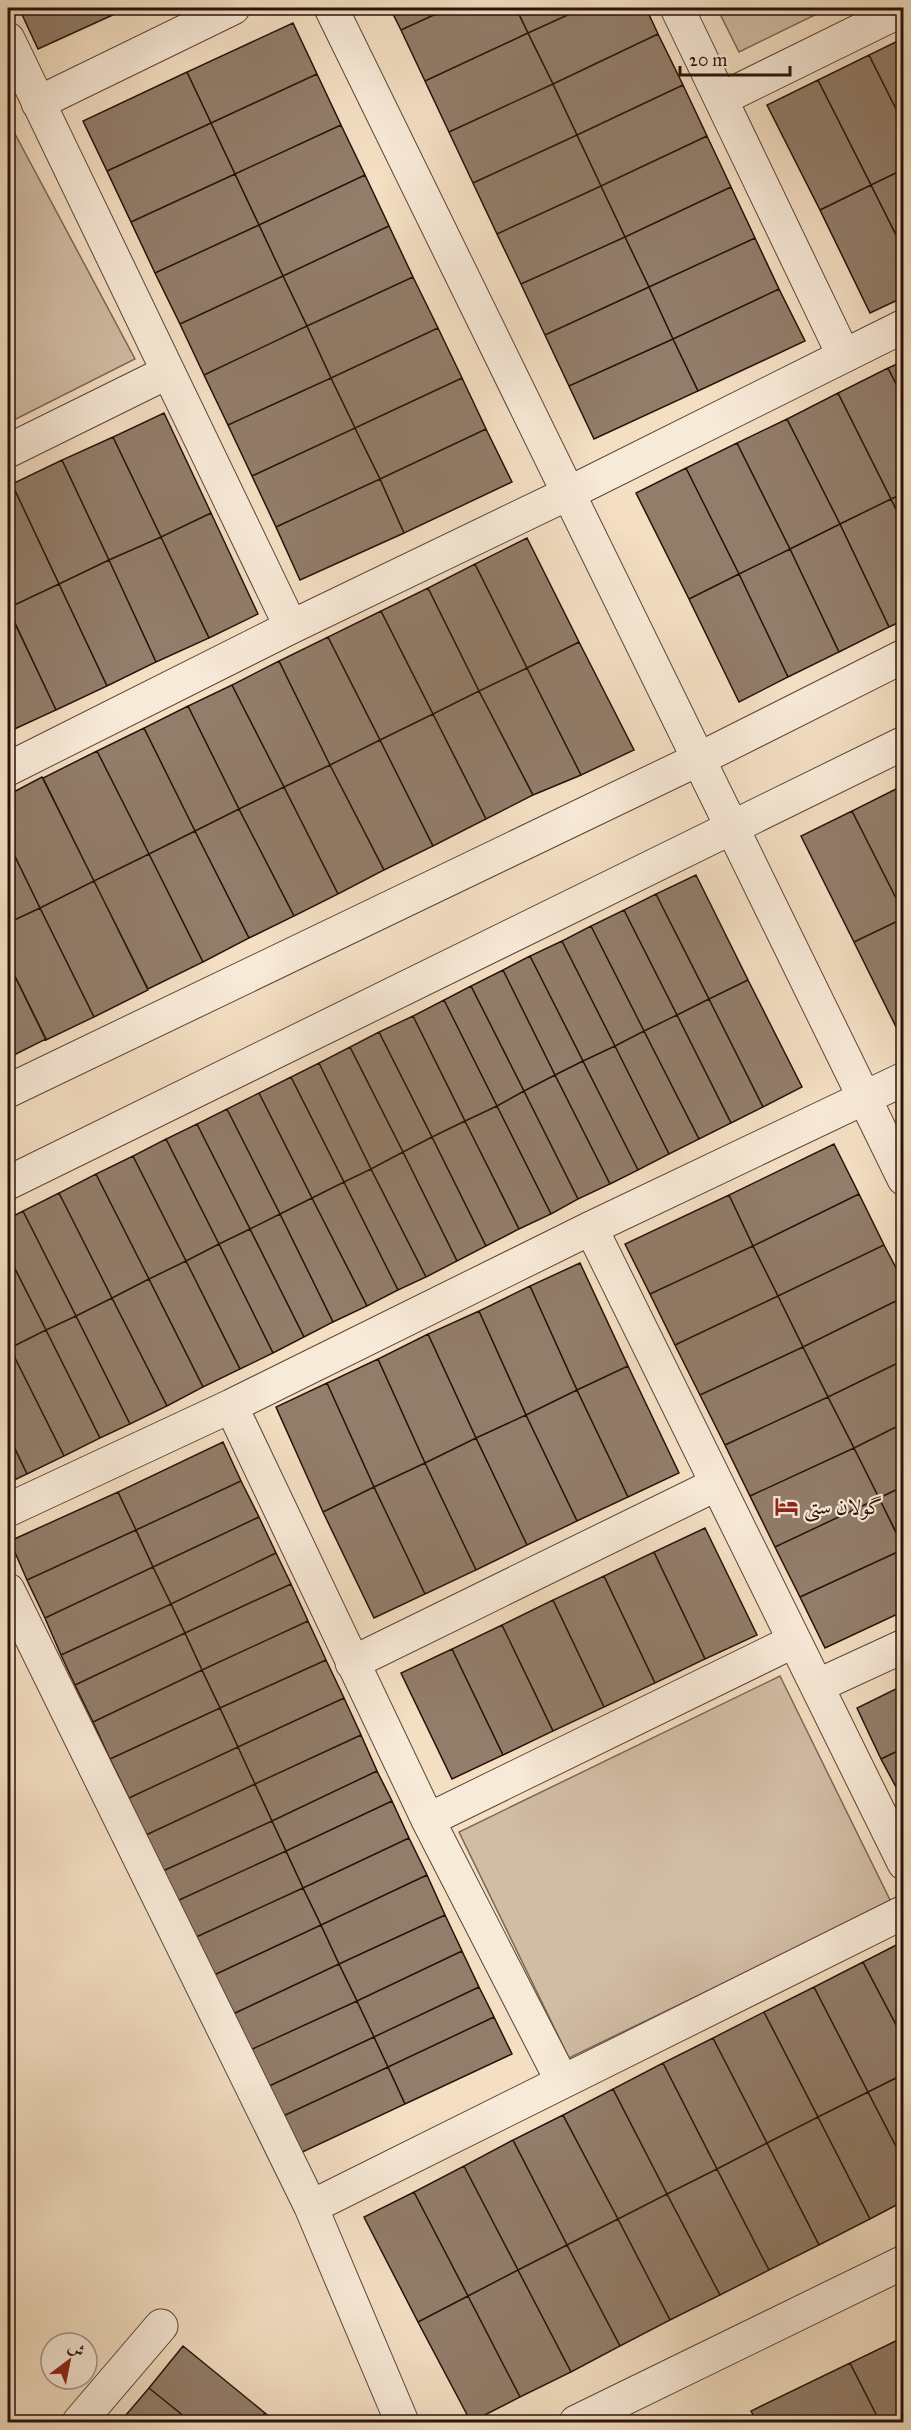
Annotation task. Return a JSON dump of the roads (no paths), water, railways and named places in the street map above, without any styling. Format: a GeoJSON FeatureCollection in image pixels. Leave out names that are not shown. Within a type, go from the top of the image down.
{"type":"FeatureCollection","features":[{"type":"Feature","properties":{"kind":"street"},"geometry":{"type":"LineString","coordinates":[[26,97],[233,8]]}},
{"type":"Feature","properties":{"kind":"street"},"geometry":{"type":"LineString","coordinates":[[331,8],[903,1179]]}},
{"type":"Feature","properties":{"kind":"street"},"geometry":{"type":"LineString","coordinates":[[677,8],[844,356]]}},
{"type":"Feature","properties":{"kind":"street"},"geometry":{"type":"LineString","coordinates":[[721,99],[903,9]]}},
{"type":"Feature","properties":{"kind":"street"},"geometry":{"type":"LineString","coordinates":[[8,39],[26,97],[168,372],[291,627]]}},
{"type":"Feature","properties":{"kind":"street"},"geometry":{"type":"LineString","coordinates":[[8,769],[903,326]]}},
{"type":"Feature","properties":{"kind":"street"},"geometry":{"type":"LineString","coordinates":[[8,451],[168,372]]}},
{"type":"Feature","properties":{"kind":"street"},"geometry":{"type":"LineString","coordinates":[[8,1091],[699,759],[903,656]]}},
{"type":"Feature","properties":{"kind":"street"},"geometry":{"type":"LineString","coordinates":[[8,1183],[903,743]]}},
{"type":"Feature","properties":{"kind":"street"},"geometry":{"type":"LineString","coordinates":[[8,1510],[231,1406],[591,1228],[903,1079]]}},
{"type":"Feature","properties":{"kind":"street"},"geometry":{"type":"LineString","coordinates":[[591,1228],[903,1863]]}},
{"type":"Feature","properties":{"kind":"street"},"geometry":{"type":"LineString","coordinates":[[231,1406],[428,1820],[562,2081]]}},
{"type":"Feature","properties":{"kind":"street"},"geometry":{"type":"LineString","coordinates":[[352,1663],[717,1484]]}},
{"type":"Feature","properties":{"kind":"street"},"geometry":{"type":"LineString","coordinates":[[8,1590],[311,2207],[402,2422]]}},
{"type":"Feature","properties":{"kind":"street"},"geometry":{"type":"LineString","coordinates":[[428,1820],[794,1641]]}},
{"type":"Feature","properties":{"kind":"street"},"geometry":{"type":"LineString","coordinates":[[816,1686],[903,1646]]}},
{"type":"Feature","properties":{"kind":"street"},"geometry":{"type":"LineString","coordinates":[[311,2207],[903,1912]]}},
{"type":"Feature","properties":{"kind":"street"},"geometry":{"type":"LineString","coordinates":[[576,2422],[903,2262]]}},
{"type":"Feature","properties":{"kind":"street"},"geometry":{"type":"LineString","coordinates":[[79,2422],[161,2326]]}},
{"type":"Feature","properties":{"kind":"place","name":"گولان ستی"},"geometry":{"type":"Point","coordinates":[786,1507]}}]}
